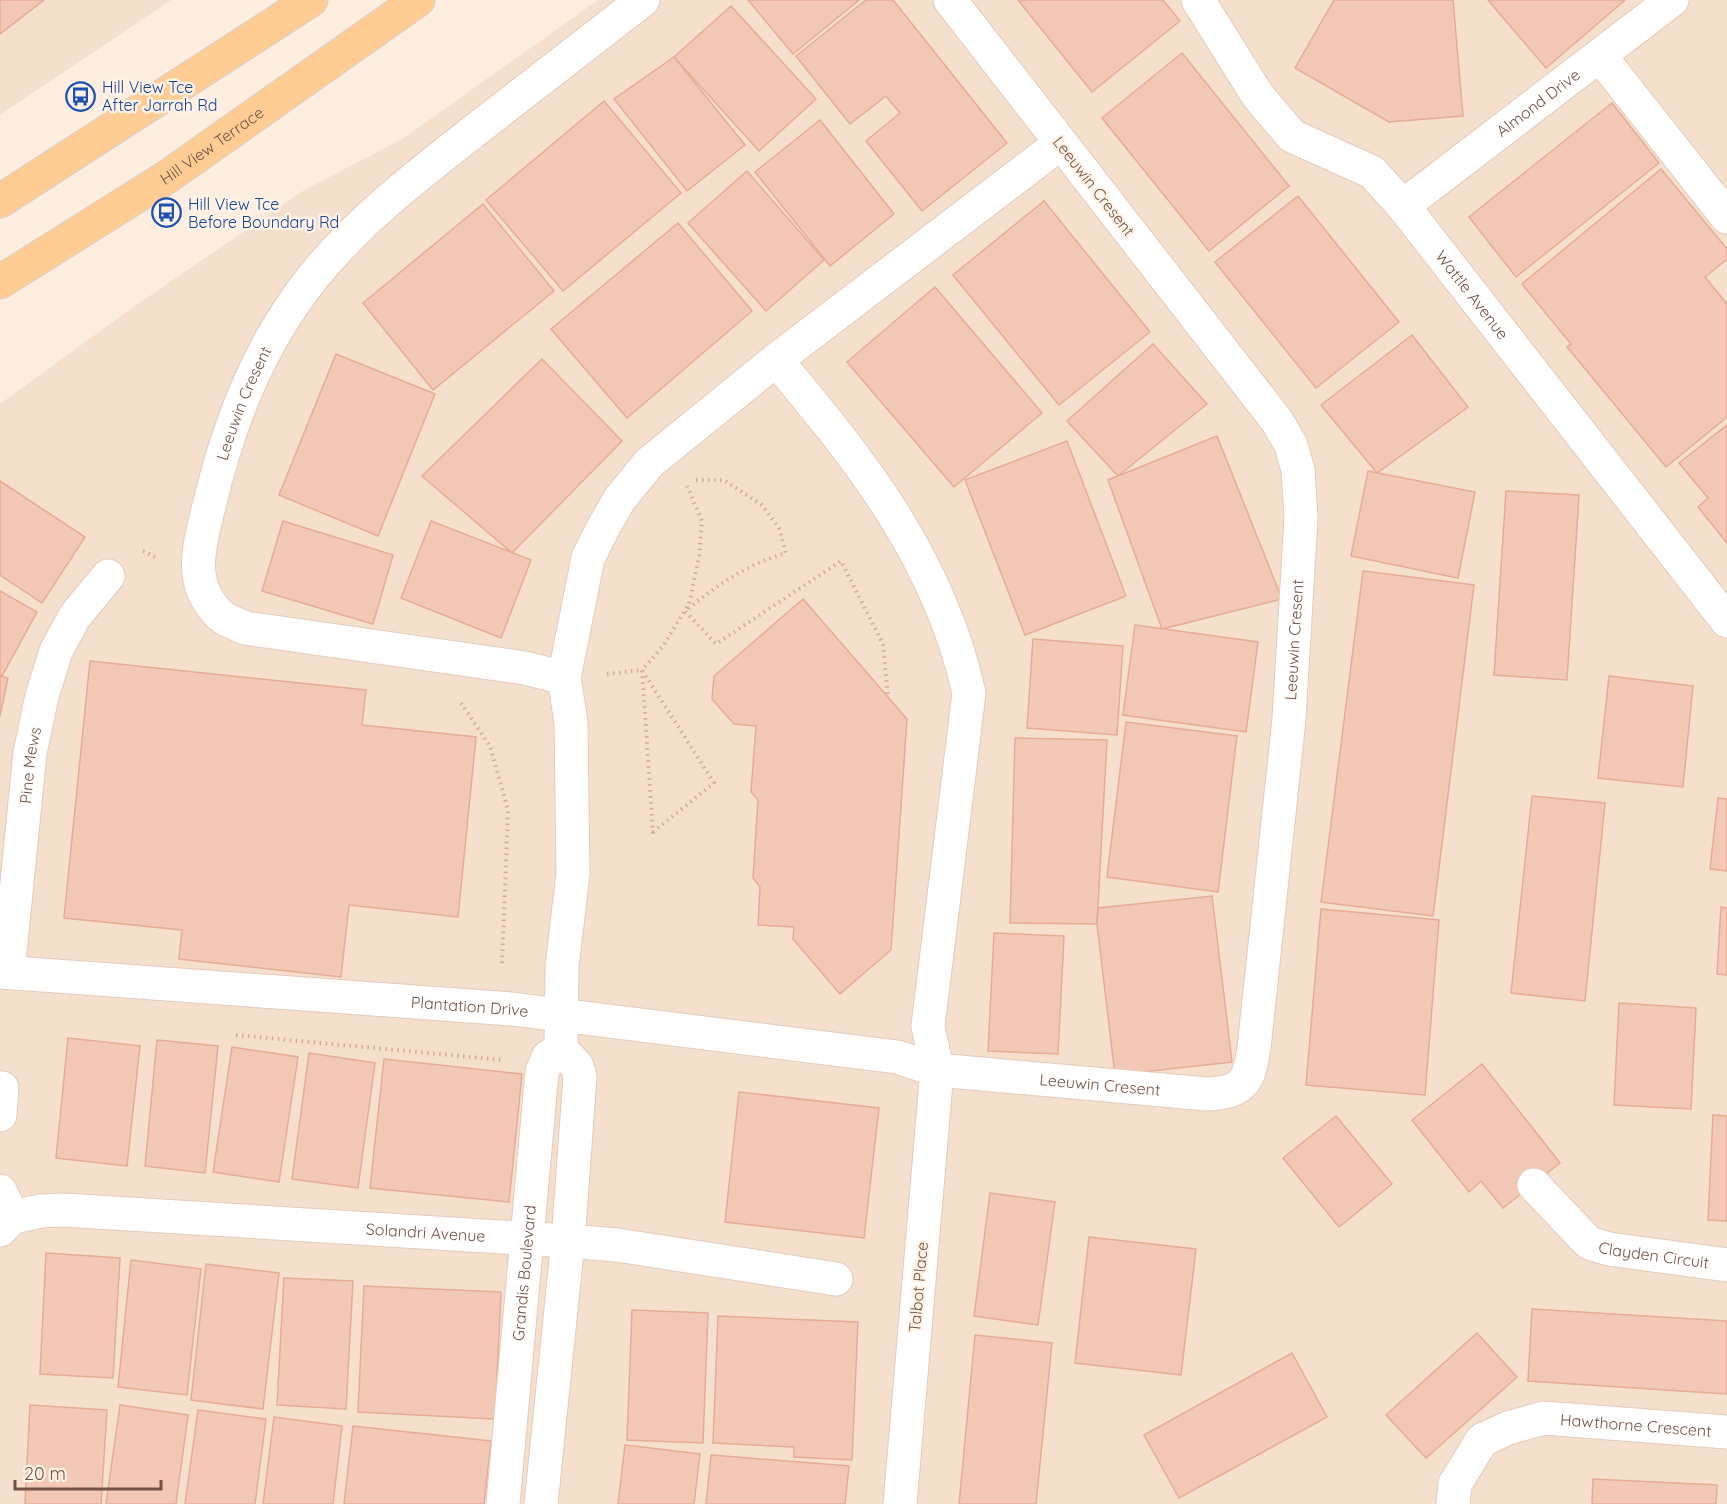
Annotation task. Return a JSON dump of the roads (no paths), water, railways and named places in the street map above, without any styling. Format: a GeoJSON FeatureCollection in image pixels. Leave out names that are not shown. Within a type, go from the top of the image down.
{"type":"FeatureCollection","features":[{"type":"Feature","properties":{"kind":"main road"},"geometry":{"type":"LineString","coordinates":[[0,201],[311,0]]}},
{"type":"Feature","properties":{"kind":"main road","name":"Hill View Terrace"},"geometry":{"type":"LineString","coordinates":[[0,282],[167,177],[418,0]]}},
{"type":"Feature","properties":{"kind":"street","name":"Leeuwin Cresent"},"geometry":{"type":"LineString","coordinates":[[564,678],[525,668],[245,628],[219,615],[205,595],[196,565],[223,448],[246,389],[273,336],[312,278],[356,228],[416,176],[643,0]]}},
{"type":"Feature","properties":{"kind":"street","name":"Leeuwin Cresent"},"geometry":{"type":"LineString","coordinates":[[937,1070],[1207,1094],[1228,1093],[1244,1084],[1251,1071],[1254,1048],[1289,719],[1301,518],[1298,470],[1291,446],[1277,421],[950,0]]}},
{"type":"Feature","properties":{"kind":"street","name":"Wattle Avenue"},"geometry":{"type":"LineString","coordinates":[[1198,0],[1258,96],[1292,136],[1372,172],[1403,206],[1727,621]]}},
{"type":"Feature","properties":{"kind":"street","name":"Almond Drive"},"geometry":{"type":"LineString","coordinates":[[1403,206],[1672,0]]}},
{"type":"Feature","properties":{"kind":"street"},"geometry":{"type":"LineString","coordinates":[[1600,56],[1727,217]]}},
{"type":"Feature","properties":{"kind":"street"},"geometry":{"type":"LineString","coordinates":[[564,678],[588,558],[619,500],[649,463],[776,360],[1061,143]]}},
{"type":"Feature","properties":{"kind":"street","name":"Talbot Place"},"geometry":{"type":"LineString","coordinates":[[776,360],[873,483],[908,534],[947,616],[967,684],[968,705],[928,1026],[937,1070],[900,1504]]}},
{"type":"Feature","properties":{"kind":"street","name":"Pine Mews"},"geometry":{"type":"LineString","coordinates":[[4,972],[30,753],[42,696],[56,651],[75,616],[108,576]]}},
{"type":"Feature","properties":{"kind":"street","name":"Grandis Boulevard"},"geometry":{"type":"LineString","coordinates":[[503,1504],[542,1072],[553,1056],[561,1014],[562,966],[573,874],[571,722],[564,678]]}},
{"type":"Feature","properties":{"kind":"street","name":"Plantation Drive"},"geometry":{"type":"LineString","coordinates":[[4,972],[561,1014],[897,1057],[937,1070]]}},
{"type":"Feature","properties":{"kind":"street"},"geometry":{"type":"LineString","coordinates":[[541,1504],[568,1241],[580,1077],[577,1066],[553,1056]]}},
{"type":"Feature","properties":{"kind":"street","name":"Clayden Circuit"},"geometry":{"type":"LineString","coordinates":[[1534,1185],[1589,1243],[1609,1249],[1727,1265]]}},
{"type":"Feature","properties":{"kind":"street","name":"Solandri Avenue"},"geometry":{"type":"LineString","coordinates":[[4,1213],[64,1210],[568,1241],[617,1245],[836,1279]]}},
{"type":"Feature","properties":{"kind":"street","name":"Hawthorne Crescent"},"geometry":{"type":"LineString","coordinates":[[1453,1504],[1455,1484],[1482,1440],[1508,1428],[1544,1418],[1727,1432]]}},
{"type":"Feature","properties":{"kind":"place","name":"Hill View Tce After Jarrah Rd"},"geometry":{"type":"Point","coordinates":[81,96]}},
{"type":"Feature","properties":{"kind":"place","name":"Hill View Tce Before Boundary Rd"},"geometry":{"type":"Point","coordinates":[167,213]}}]}
